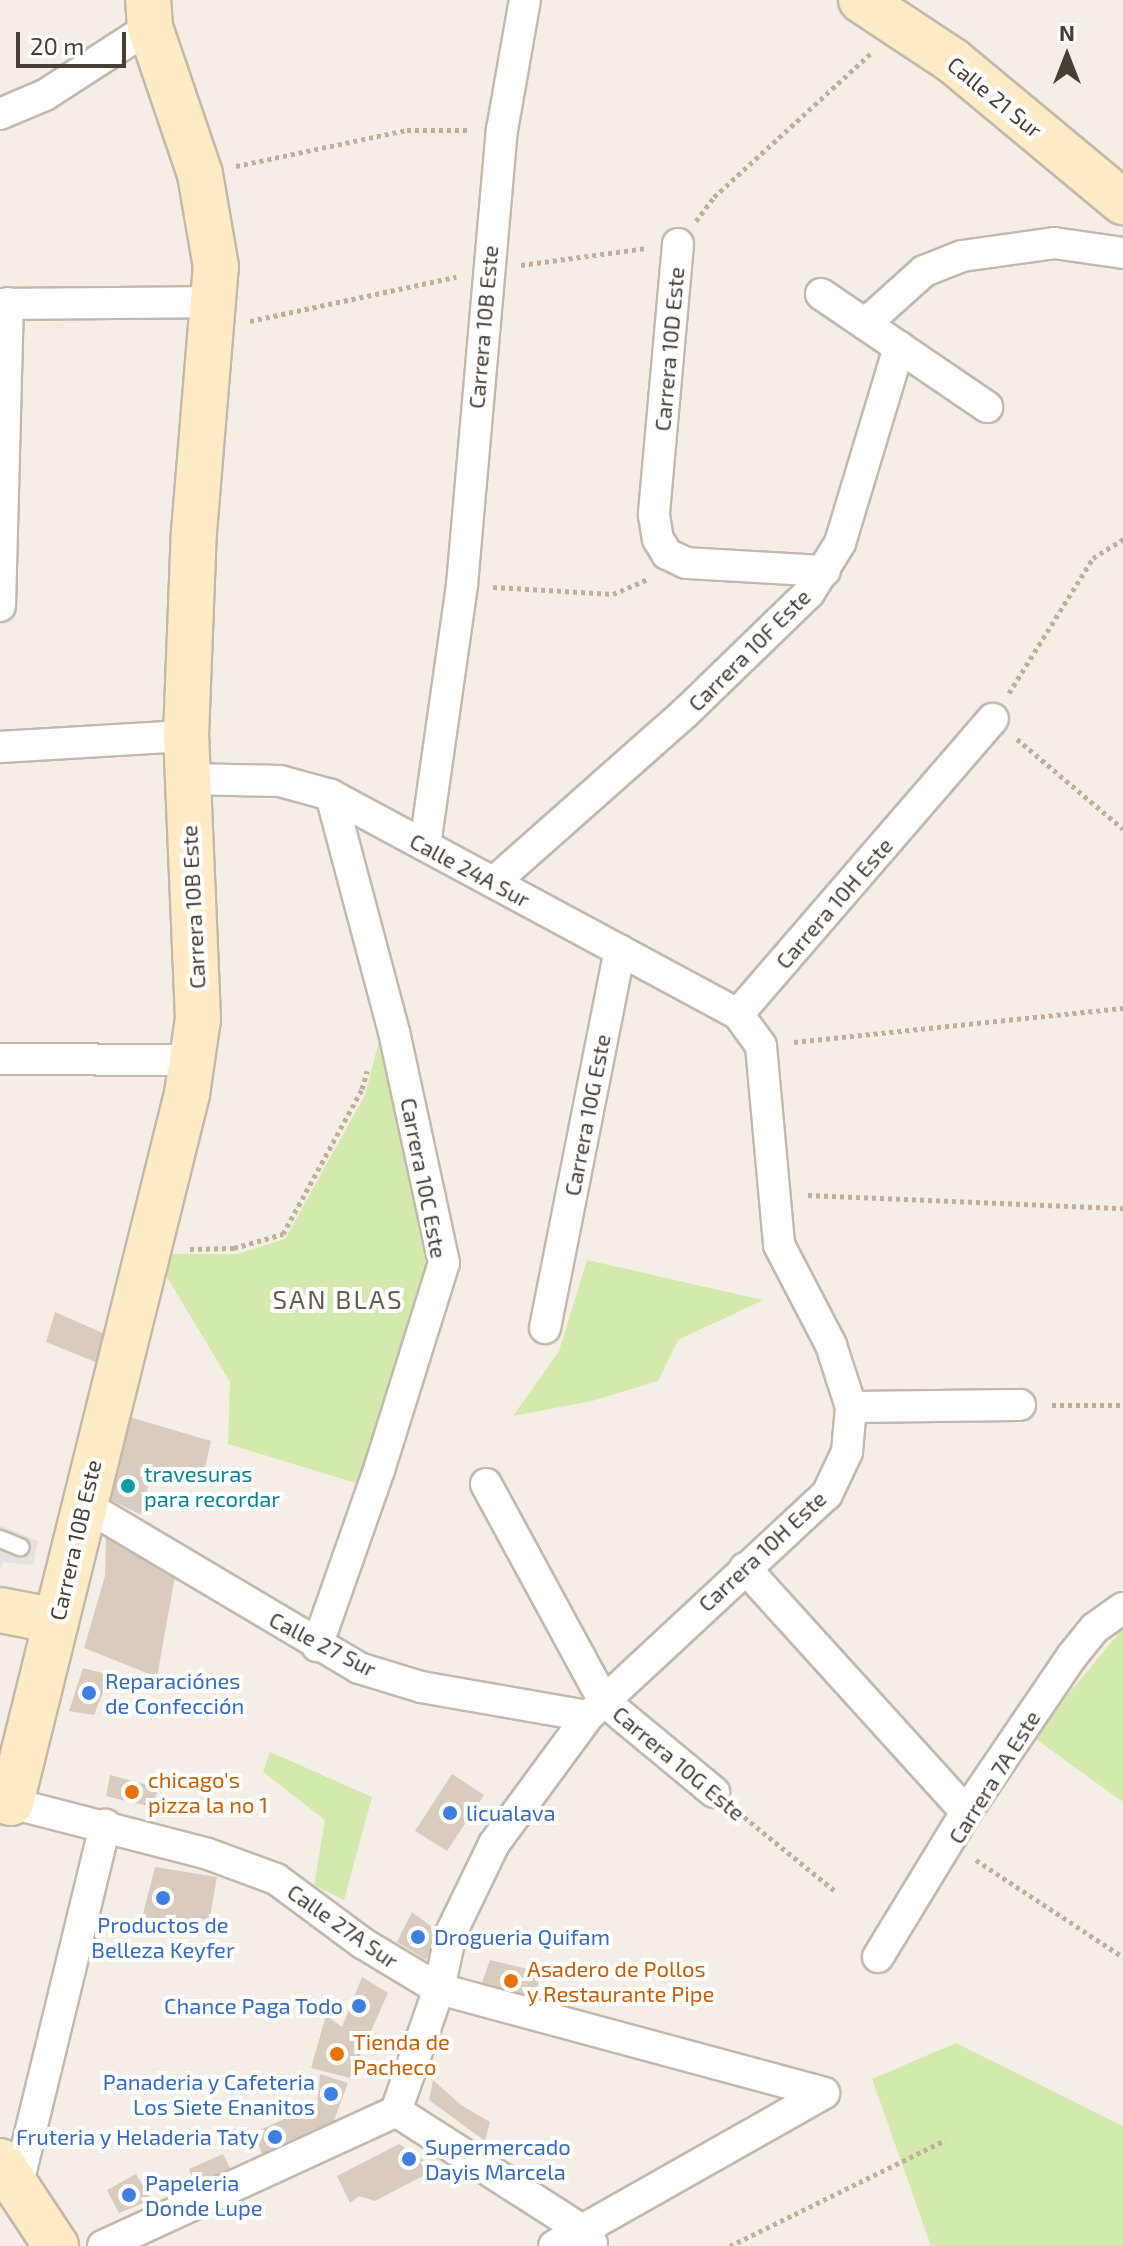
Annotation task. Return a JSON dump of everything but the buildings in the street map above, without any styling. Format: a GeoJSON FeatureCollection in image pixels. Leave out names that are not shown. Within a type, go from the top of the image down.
{"type":"FeatureCollection","features":[{"type":"Feature","properties":{"kind":"street","name":"Carrera 10B Este"},"geometry":{"type":"LineString","coordinates":[[425,845],[462,585],[487,270],[502,130],[525,0]]}},
{"type":"Feature","properties":{"kind":"street","name":"Calle 21 Sur"},"geometry":{"type":"LineString","coordinates":[[883,10],[970,74],[1123,202]]}},
{"type":"Feature","properties":{"kind":"street","name":"Carrera 10B Este"},"geometry":{"type":"LineString","coordinates":[[6,1802],[56,1621],[145,1250],[195,1060],[198,1019],[186,736],[194,532],[215,315],[216,267],[200,174],[149,13]]}},
{"type":"Feature","properties":{"kind":"street"},"geometry":{"type":"LineString","coordinates":[[0,114],[45,95],[149,13]]}},
{"type":"Feature","properties":{"kind":"street"},"geometry":{"type":"LineString","coordinates":[[865,324],[924,271],[962,256],[1054,243],[1123,253]]}},
{"type":"Feature","properties":{"kind":"street","name":"Carrera 10D Este"},"geometry":{"type":"LineString","coordinates":[[678,244],[654,515],[658,539],[667,554],[686,563]]}},
{"type":"Feature","properties":{"kind":"street"},"geometry":{"type":"LineString","coordinates":[[821,294],[987,407]]}},
{"type":"Feature","properties":{"kind":"street"},"geometry":{"type":"LineString","coordinates":[[0,606],[4,304],[215,315]]}},
{"type":"Feature","properties":{"kind":"street","name":"Carrera 10F Este"},"geometry":{"type":"LineString","coordinates":[[494,882],[685,713],[809,593],[825,571],[847,523],[899,347]]}},
{"type":"Feature","properties":{"kind":"street"},"geometry":{"type":"LineString","coordinates":[[686,563],[825,571]]}},
{"type":"Feature","properties":{"kind":"street","name":"Carrera 10H Este"},"geometry":{"type":"LineString","coordinates":[[738,1014],[993,719]]}},
{"type":"Feature","properties":{"kind":"street"},"geometry":{"type":"LineString","coordinates":[[0,747],[186,736]]}},
{"type":"Feature","properties":{"kind":"street","name":"Calle 24A Sur"},"geometry":{"type":"LineString","coordinates":[[187,779],[280,781],[331,795],[738,1014]]}},
{"type":"Feature","properties":{"kind":"street","name":"Carrera 10C Este"},"geometry":{"type":"LineString","coordinates":[[317,1646],[444,1263],[394,1032],[331,795]]}},
{"type":"Feature","properties":{"kind":"street","name":"Carrera 10G Este"},"geometry":{"type":"LineString","coordinates":[[545,1328],[620,950]]}},
{"type":"Feature","properties":{"kind":"street"},"geometry":{"type":"LineString","coordinates":[[738,1014],[761,1046]]}},
{"type":"Feature","properties":{"kind":"street","name":"Carrera 10H Este"},"geometry":{"type":"LineString","coordinates":[[396,2111],[439,1989],[451,1933],[494,1844],[596,1708],[827,1494],[847,1452],[851,1407],[831,1345],[787,1268],[772,1194],[761,1046]]}},
{"type":"Feature","properties":{"kind":"street"},"geometry":{"type":"LineString","coordinates":[[0,1059],[195,1060]]}},
{"type":"Feature","properties":{"kind":"street"},"geometry":{"type":"LineString","coordinates":[[851,1407],[1020,1405]]}},
{"type":"Feature","properties":{"kind":"street","name":"Carrera 10G Este"},"geometry":{"type":"LineString","coordinates":[[486,1484],[596,1708],[714,1792]]}},
{"type":"Feature","properties":{"kind":"street","name":"Calle 27 Sur"},"geometry":{"type":"LineString","coordinates":[[83,1504],[317,1646],[359,1668],[421,1687],[596,1708]]}},
{"type":"Feature","properties":{"kind":"street"},"geometry":{"type":"LineString","coordinates":[[745,1568],[966,1812]]}},
{"type":"Feature","properties":{"kind":"street","name":"Carrera 7A Este"},"geometry":{"type":"LineString","coordinates":[[878,1957],[951,1844],[966,1812],[1072,1656],[1095,1628],[1123,1608]]}},
{"type":"Feature","properties":{"kind":"street"},"geometry":{"type":"LineString","coordinates":[[0,1610],[56,1621]]}},
{"type":"Feature","properties":{"kind":"street","name":"Calle 27A Sur"},"geometry":{"type":"LineString","coordinates":[[6,1802],[105,1825],[276,1879],[317,1905],[364,1944],[439,1989],[824,2093],[588,2238]]}},
{"type":"Feature","properties":{"kind":"street"},"geometry":{"type":"LineString","coordinates":[[56,2246],[9,2174],[105,1825]]}},
{"type":"Feature","properties":{"kind":"street"},"geometry":{"type":"LineString","coordinates":[[103,2246],[396,2111],[588,2238]]}},
{"type":"Feature","properties":{"kind":"street"},"geometry":{"type":"LineString","coordinates":[[554,2246],[588,2238]]}},
{"type":"Feature","properties":{"kind":"lane"},"geometry":{"type":"LineString","coordinates":[[0,1539],[20,1547]]}},
{"type":"Feature","properties":{"kind":"path","name":"Carrera 10D Este"},"geometry":{"type":"LineString","coordinates":[[678,244],[714,197],[883,10]]}},
{"type":"Feature","properties":{"kind":"path"},"geometry":{"type":"LineString","coordinates":[[200,174],[407,130],[502,130]]}},
{"type":"Feature","properties":{"kind":"path"},"geometry":{"type":"LineString","coordinates":[[215,315],[487,270],[678,244]]}},
{"type":"Feature","properties":{"kind":"path"},"geometry":{"type":"LineString","coordinates":[[1123,539],[1093,558],[993,719],[1123,829]]}},
{"type":"Feature","properties":{"kind":"path"},"geometry":{"type":"LineString","coordinates":[[462,585],[613,594],[686,563]]}},
{"type":"Feature","properties":{"kind":"path"},"geometry":{"type":"LineString","coordinates":[[761,1046],[1123,1008]]}},
{"type":"Feature","properties":{"kind":"path"},"geometry":{"type":"LineString","coordinates":[[145,1250],[234,1248],[283,1234],[362,1089],[370,1059]]}},
{"type":"Feature","properties":{"kind":"path"},"geometry":{"type":"LineString","coordinates":[[772,1194],[1123,1208]]}},
{"type":"Feature","properties":{"kind":"path"},"geometry":{"type":"LineString","coordinates":[[1020,1405],[1123,1405]]}},
{"type":"Feature","properties":{"kind":"path","name":"Carrera 10G Este"},"geometry":{"type":"LineString","coordinates":[[714,1792],[834,1890]]}},
{"type":"Feature","properties":{"kind":"path"},"geometry":{"type":"LineString","coordinates":[[951,1844],[1123,1957]]}},
{"type":"Feature","properties":{"kind":"path"},"geometry":{"type":"LineString","coordinates":[[730,2246],[945,2140]]}},
{"type":"Feature","properties":{"kind":"green space"},"geometry":{"type":"Polygon","coordinates":[[[381,1033],[433,1279],[369,1487],[228,1444],[230,1382],[153,1254],[237,1254],[285,1239],[365,1095],[381,1033]]]}},
{"type":"Feature","properties":{"kind":"green space"},"geometry":{"type":"Polygon","coordinates":[[[587,1260],[763,1300],[678,1340],[658,1381],[592,1401],[513,1416],[559,1351],[587,1260]]]}},
{"type":"Feature","properties":{"kind":"green space"},"geometry":{"type":"Polygon","coordinates":[[[1123,1628],[1123,1802],[1033,1737],[1123,1628]]]}},
{"type":"Feature","properties":{"kind":"green space"},"geometry":{"type":"Polygon","coordinates":[[[270,1752],[372,1797],[344,1900],[314,1885],[325,1820],[263,1772],[270,1752]]]}},
{"type":"Feature","properties":{"kind":"green space"},"geometry":{"type":"Polygon","coordinates":[[[956,2043],[1123,2126],[1123,2246],[931,2246],[872,2079],[956,2043]]]}},
{"type":"Feature","properties":{"kind":"shaded area"},"geometry":{"type":"Polygon","coordinates":[[[0,1525],[38,1541],[33,1565],[3,1562],[0,1569],[0,1525]]]}},
{"type":"Feature","properties":{"kind":"place","name":"travesuras para recordar"},"geometry":{"type":"Point","coordinates":[128,1486]}},
{"type":"Feature","properties":{"kind":"place","name":"Reparaciónes de Confección"},"geometry":{"type":"Point","coordinates":[89,1693]}},
{"type":"Feature","properties":{"kind":"place","name":"chicago's pizza la no 1"},"geometry":{"type":"Point","coordinates":[132,1792]}},
{"type":"Feature","properties":{"kind":"place","name":"licualava"},"geometry":{"type":"Point","coordinates":[450,1813]}},
{"type":"Feature","properties":{"kind":"place","name":"Productos de Belleza Keyfer"},"geometry":{"type":"Point","coordinates":[163,1898]}},
{"type":"Feature","properties":{"kind":"place","name":"Drogueria Quifam"},"geometry":{"type":"Point","coordinates":[418,1937]}},
{"type":"Feature","properties":{"kind":"place","name":"Asadero de Pollos y Restaurante Pipe"},"geometry":{"type":"Point","coordinates":[511,1981]}},
{"type":"Feature","properties":{"kind":"place","name":"Chance Paga Todo"},"geometry":{"type":"Point","coordinates":[359,2006]}},
{"type":"Feature","properties":{"kind":"place","name":"Tienda de Pacheco"},"geometry":{"type":"Point","coordinates":[337,2054]}},
{"type":"Feature","properties":{"kind":"place","name":"Panaderia y Cafeteria Los Siete Enanitos"},"geometry":{"type":"Point","coordinates":[331,2094]}},
{"type":"Feature","properties":{"kind":"place","name":"Fruteria y Heladeria Taty"},"geometry":{"type":"Point","coordinates":[275,2137]}},
{"type":"Feature","properties":{"kind":"place","name":"Supermercado Dayis Marcela"},"geometry":{"type":"Point","coordinates":[409,2159]}},
{"type":"Feature","properties":{"kind":"place","name":"Papeleria Donde Lupe"},"geometry":{"type":"Point","coordinates":[129,2195]}},
{"type":"Feature","properties":{"kind":"district","name":"SAN BLAS"},"geometry":{"type":"Point","coordinates":[338,1299]}}]}
